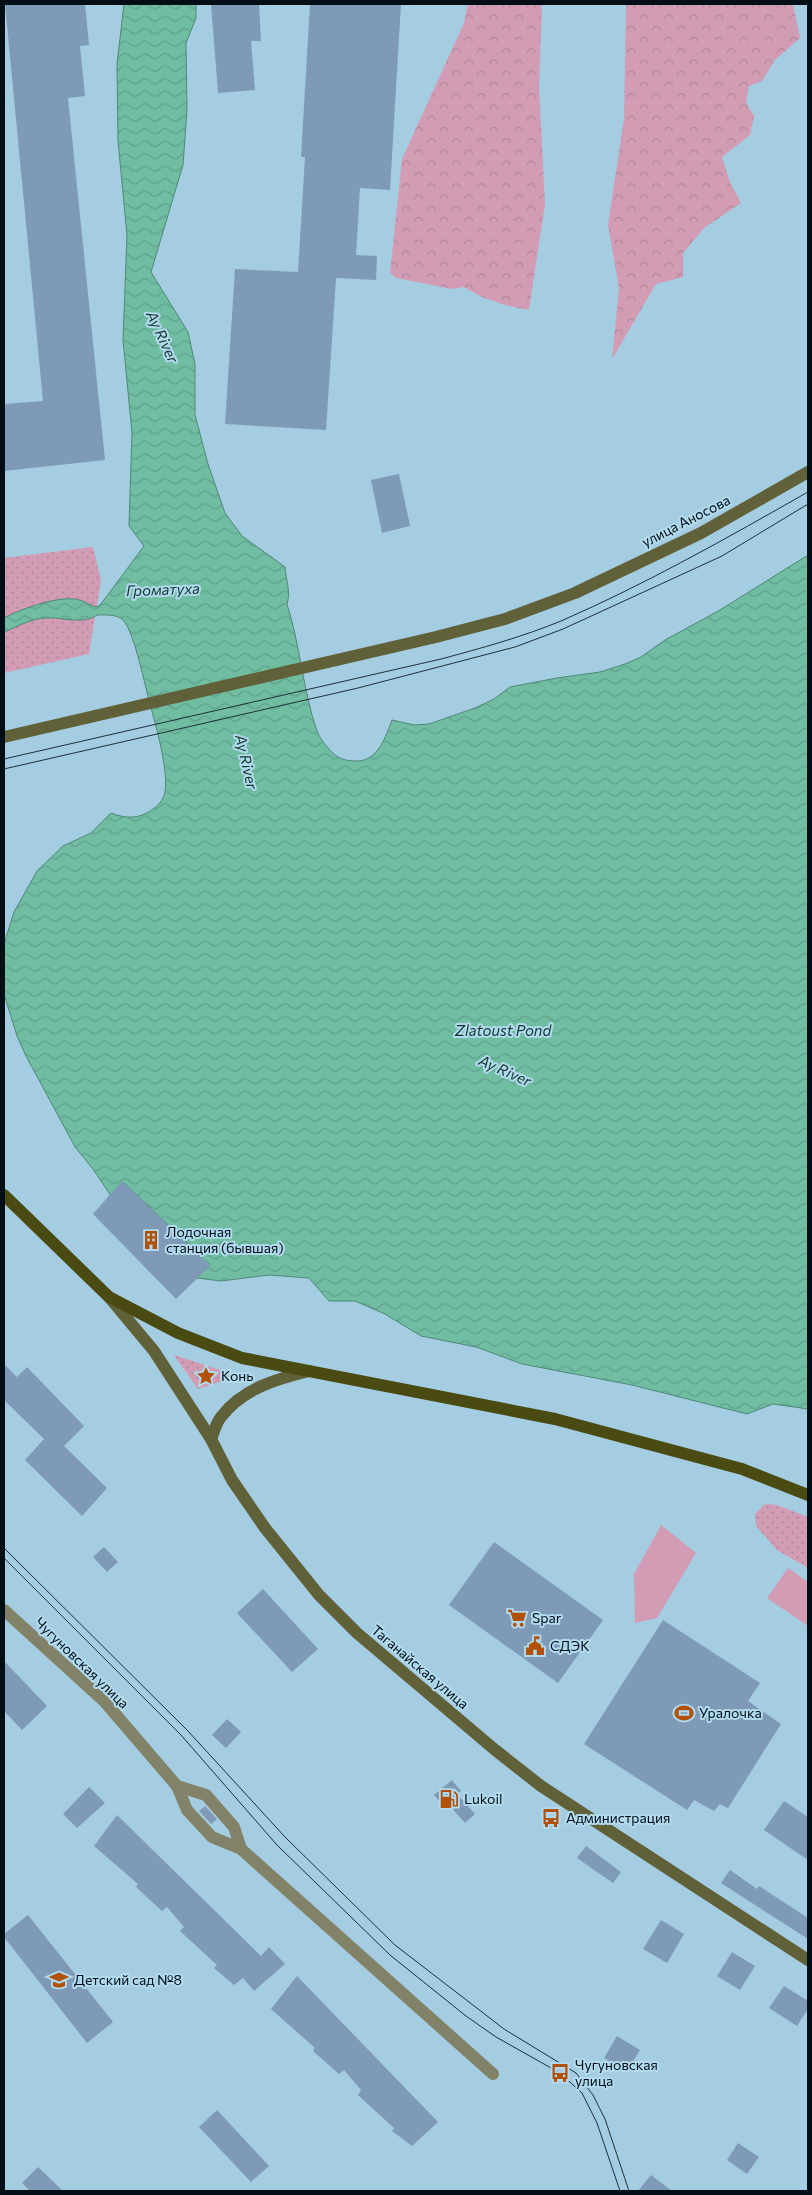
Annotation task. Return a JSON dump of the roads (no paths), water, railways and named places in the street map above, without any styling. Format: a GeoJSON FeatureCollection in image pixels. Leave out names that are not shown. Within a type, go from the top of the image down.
{"type":"FeatureCollection","features":[{"type":"Feature","properties":{"kind":"main road","name":"улица Аносова"},"geometry":{"type":"LineString","coordinates":[[4,737],[436,637],[505,619],[575,593],[701,533],[808,472]]}},
{"type":"Feature","properties":{"kind":"main road"},"geometry":{"type":"LineString","coordinates":[[4,1195],[109,1297],[178,1333],[242,1358],[556,1419],[742,1469],[808,1495]]}},
{"type":"Feature","properties":{"kind":"main road","name":"Таганайская улица"},"geometry":{"type":"LineString","coordinates":[[109,1297],[154,1351],[211,1439],[232,1480],[265,1528],[319,1595],[357,1633],[494,1750],[541,1786],[808,1960]]}},
{"type":"Feature","properties":{"kind":"main road"},"geometry":{"type":"LineString","coordinates":[[211,1439],[220,1418],[245,1394],[278,1378],[309,1370]]}},
{"type":"Feature","properties":{"kind":"street","name":"Чугуновская улица"},"geometry":{"type":"LineString","coordinates":[[4,1610],[104,1701],[177,1786],[187,1810],[212,1837],[241,1848],[493,2074]]}},
{"type":"Feature","properties":{"kind":"street","name":"Чугуновская улица"},"geometry":{"type":"LineString","coordinates":[[177,1786],[206,1795],[234,1828],[241,1848]]}},
{"type":"Feature","properties":{"kind":"water","name":"Zlatoust Pond"},"geometry":{"type":"Polygon","coordinates":[[[124,4],[196,4],[196,18],[186,43],[187,110],[183,165],[151,272],[188,332],[195,364],[195,415],[208,464],[225,513],[242,536],[285,567],[288,590],[287,604],[312,716],[320,737],[337,757],[354,761],[370,757],[380,746],[392,720],[414,725],[429,724],[475,708],[494,699],[510,687],[600,672],[625,664],[641,657],[665,640],[720,610],[808,555],[808,1409],[773,1404],[747,1414],[632,1385],[522,1364],[476,1347],[421,1336],[385,1314],[355,1301],[329,1301],[309,1278],[269,1275],[221,1281],[197,1278],[210,1265],[123,1182],[111,1196],[75,1147],[26,1056],[17,1036],[4,994],[4,944],[14,912],[37,871],[63,846],[91,833],[111,813],[129,817],[147,813],[161,802],[165,792],[166,780],[158,734],[131,634],[123,620],[107,615],[97,615],[86,620],[41,618],[4,632],[4,618],[48,602],[77,599],[97,607],[144,546],[129,526],[132,433],[123,340],[127,235],[118,141],[117,64],[124,4]]]}},
{"type":"Feature","properties":{"kind":"tram line"},"geometry":{"type":"LineString","coordinates":[[4,759],[441,659],[517,637],[561,621],[624,592],[808,492]]}},
{"type":"Feature","properties":{"kind":"tram line"},"geometry":{"type":"LineString","coordinates":[[4,769],[358,688],[515,647],[563,629],[722,556],[808,504]]}},
{"type":"Feature","properties":{"kind":"tram line"},"geometry":{"type":"LineString","coordinates":[[4,1548],[188,1731],[285,1837],[395,1945],[504,2029],[576,2073],[593,2095],[605,2119],[629,2191]]}},
{"type":"Feature","properties":{"kind":"tram line"},"geometry":{"type":"LineString","coordinates":[[4,1558],[181,1735],[277,1845],[390,1955],[466,2016],[496,2037],[560,2073],[582,2093],[597,2123],[620,2191]]}},
{"type":"Feature","properties":{"kind":"place","name":"Лодочная станция (бывшая)"},"geometry":{"type":"Point","coordinates":[151,1240]}},
{"type":"Feature","properties":{"kind":"place","name":"Конь"},"geometry":{"type":"Point","coordinates":[206,1376]}},
{"type":"Feature","properties":{"kind":"place","name":"Spar"},"geometry":{"type":"Point","coordinates":[517,1618]}},
{"type":"Feature","properties":{"kind":"place","name":"СДЭК"},"geometry":{"type":"Point","coordinates":[535,1646]}},
{"type":"Feature","properties":{"kind":"place","name":"Уралочка"},"geometry":{"type":"Point","coordinates":[684,1713]}},
{"type":"Feature","properties":{"kind":"place","name":"Lukoil"},"geometry":{"type":"Point","coordinates":[449,1799]}},
{"type":"Feature","properties":{"kind":"place","name":"Администрация"},"geometry":{"type":"Point","coordinates":[551,1818]}},
{"type":"Feature","properties":{"kind":"place","name":"Детский сад №8"},"geometry":{"type":"Point","coordinates":[59,1980]}},
{"type":"Feature","properties":{"kind":"place","name":"Чугуновская улица"},"geometry":{"type":"Point","coordinates":[560,2073]}},
{"type":"Feature","properties":{"kind":"water label","name":"Ay River"},"geometry":{"type":"Point","coordinates":[162,337]}},
{"type":"Feature","properties":{"kind":"water label","name":"Громатуха"},"geometry":{"type":"Point","coordinates":[163,590]}},
{"type":"Feature","properties":{"kind":"water label","name":"Ay River"},"geometry":{"type":"Point","coordinates":[246,762]}},
{"type":"Feature","properties":{"kind":"water label","name":"Ay River"},"geometry":{"type":"Point","coordinates":[505,1071]}}]}
